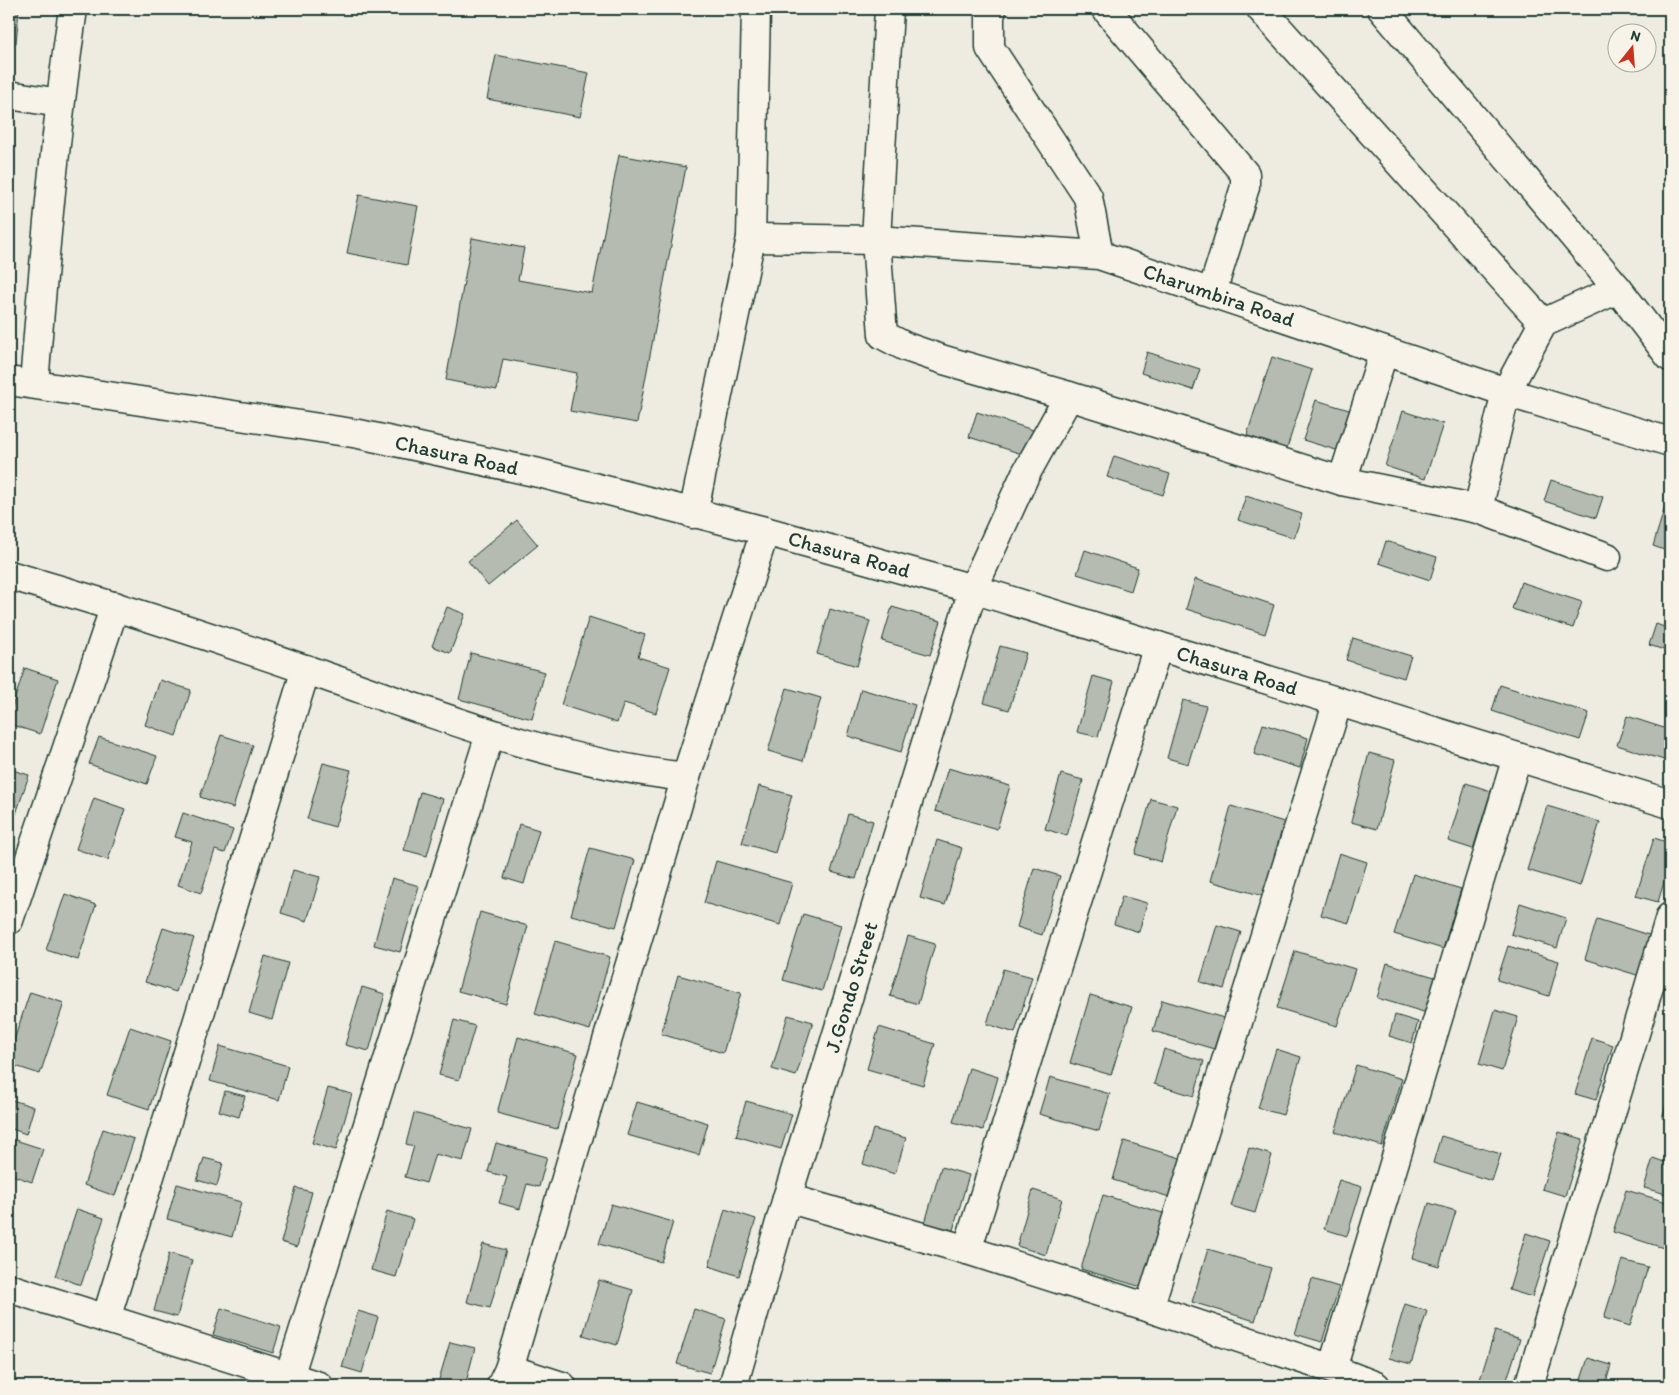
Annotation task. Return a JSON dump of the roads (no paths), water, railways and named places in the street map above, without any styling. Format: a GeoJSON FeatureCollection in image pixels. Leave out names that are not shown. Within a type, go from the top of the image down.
{"type":"FeatureCollection","features":[{"type":"Feature","properties":{"kind":"street"},"geometry":{"type":"LineString","coordinates":[[21,383],[45,245],[60,103],[73,9]]}},
{"type":"Feature","properties":{"kind":"street"},"geometry":{"type":"LineString","coordinates":[[693,514],[752,238],[756,9]]}},
{"type":"Feature","properties":{"kind":"street"},"geometry":{"type":"LineString","coordinates":[[889,9],[876,240],[883,335],[906,347],[944,360],[1069,396],[1342,481],[1478,509],[1606,557]]}},
{"type":"Feature","properties":{"kind":"street"},"geometry":{"type":"LineString","coordinates":[[992,9],[990,17],[990,48],[1088,197],[1099,255]]}},
{"type":"Feature","properties":{"kind":"street"},"geometry":{"type":"LineString","coordinates":[[1106,9],[1245,174],[1245,187],[1212,292]]}},
{"type":"Feature","properties":{"kind":"street"},"geometry":{"type":"LineString","coordinates":[[1260,9],[1543,323]]}},
{"type":"Feature","properties":{"kind":"street"},"geometry":{"type":"LineString","coordinates":[[1382,9],[1618,289],[1670,357]]}},
{"type":"Feature","properties":{"kind":"street"},"geometry":{"type":"LineString","coordinates":[[9,95],[60,103]]}},
{"type":"Feature","properties":{"kind":"street","name":"Charumbira Road"},"geometry":{"type":"LineString","coordinates":[[752,238],[876,240],[1099,255],[1506,392],[1670,442]]}},
{"type":"Feature","properties":{"kind":"street"},"geometry":{"type":"LineString","coordinates":[[1478,509],[1506,392],[1543,323],[1618,289]]}},
{"type":"Feature","properties":{"kind":"street"},"geometry":{"type":"LineString","coordinates":[[1342,481],[1384,352]]}},
{"type":"Feature","properties":{"kind":"street","name":"Chasura Road"},"geometry":{"type":"LineString","coordinates":[[21,383],[359,434],[539,473],[765,531],[973,589],[1670,804]]}},
{"type":"Feature","properties":{"kind":"street","name":"J.Gondo Street"},"geometry":{"type":"LineString","coordinates":[[733,1386],[787,1198],[973,589],[1025,475],[1069,396]]}},
{"type":"Feature","properties":{"kind":"street"},"geometry":{"type":"LineString","coordinates":[[562,1386],[505,1377],[686,776],[765,531]]}},
{"type":"Feature","properties":{"kind":"street"},"geometry":{"type":"LineString","coordinates":[[9,575],[115,606],[306,669],[490,734],[604,764],[686,776]]}},
{"type":"Feature","properties":{"kind":"street"},"geometry":{"type":"LineString","coordinates":[[9,920],[115,606]]}},
{"type":"Feature","properties":{"kind":"street"},"geometry":{"type":"LineString","coordinates":[[967,1250],[1158,646]]}},
{"type":"Feature","properties":{"kind":"street"},"geometry":{"type":"LineString","coordinates":[[106,1319],[306,669]]}},
{"type":"Feature","properties":{"kind":"street"},"geometry":{"type":"LineString","coordinates":[[1150,1308],[1338,702]]}},
{"type":"Feature","properties":{"kind":"street"},"geometry":{"type":"LineString","coordinates":[[289,1377],[490,734]]}},
{"type":"Feature","properties":{"kind":"street"},"geometry":{"type":"LineString","coordinates":[[1332,1369],[1517,757]]}},
{"type":"Feature","properties":{"kind":"street"},"geometry":{"type":"LineString","coordinates":[[1529,1386],[1670,917]]}},
{"type":"Feature","properties":{"kind":"street"},"geometry":{"type":"LineString","coordinates":[[787,1198],[967,1250],[1150,1308],[1332,1369],[1367,1385]]}},
{"type":"Feature","properties":{"kind":"street"},"geometry":{"type":"LineString","coordinates":[[9,1288],[319,1386]]}}]}
